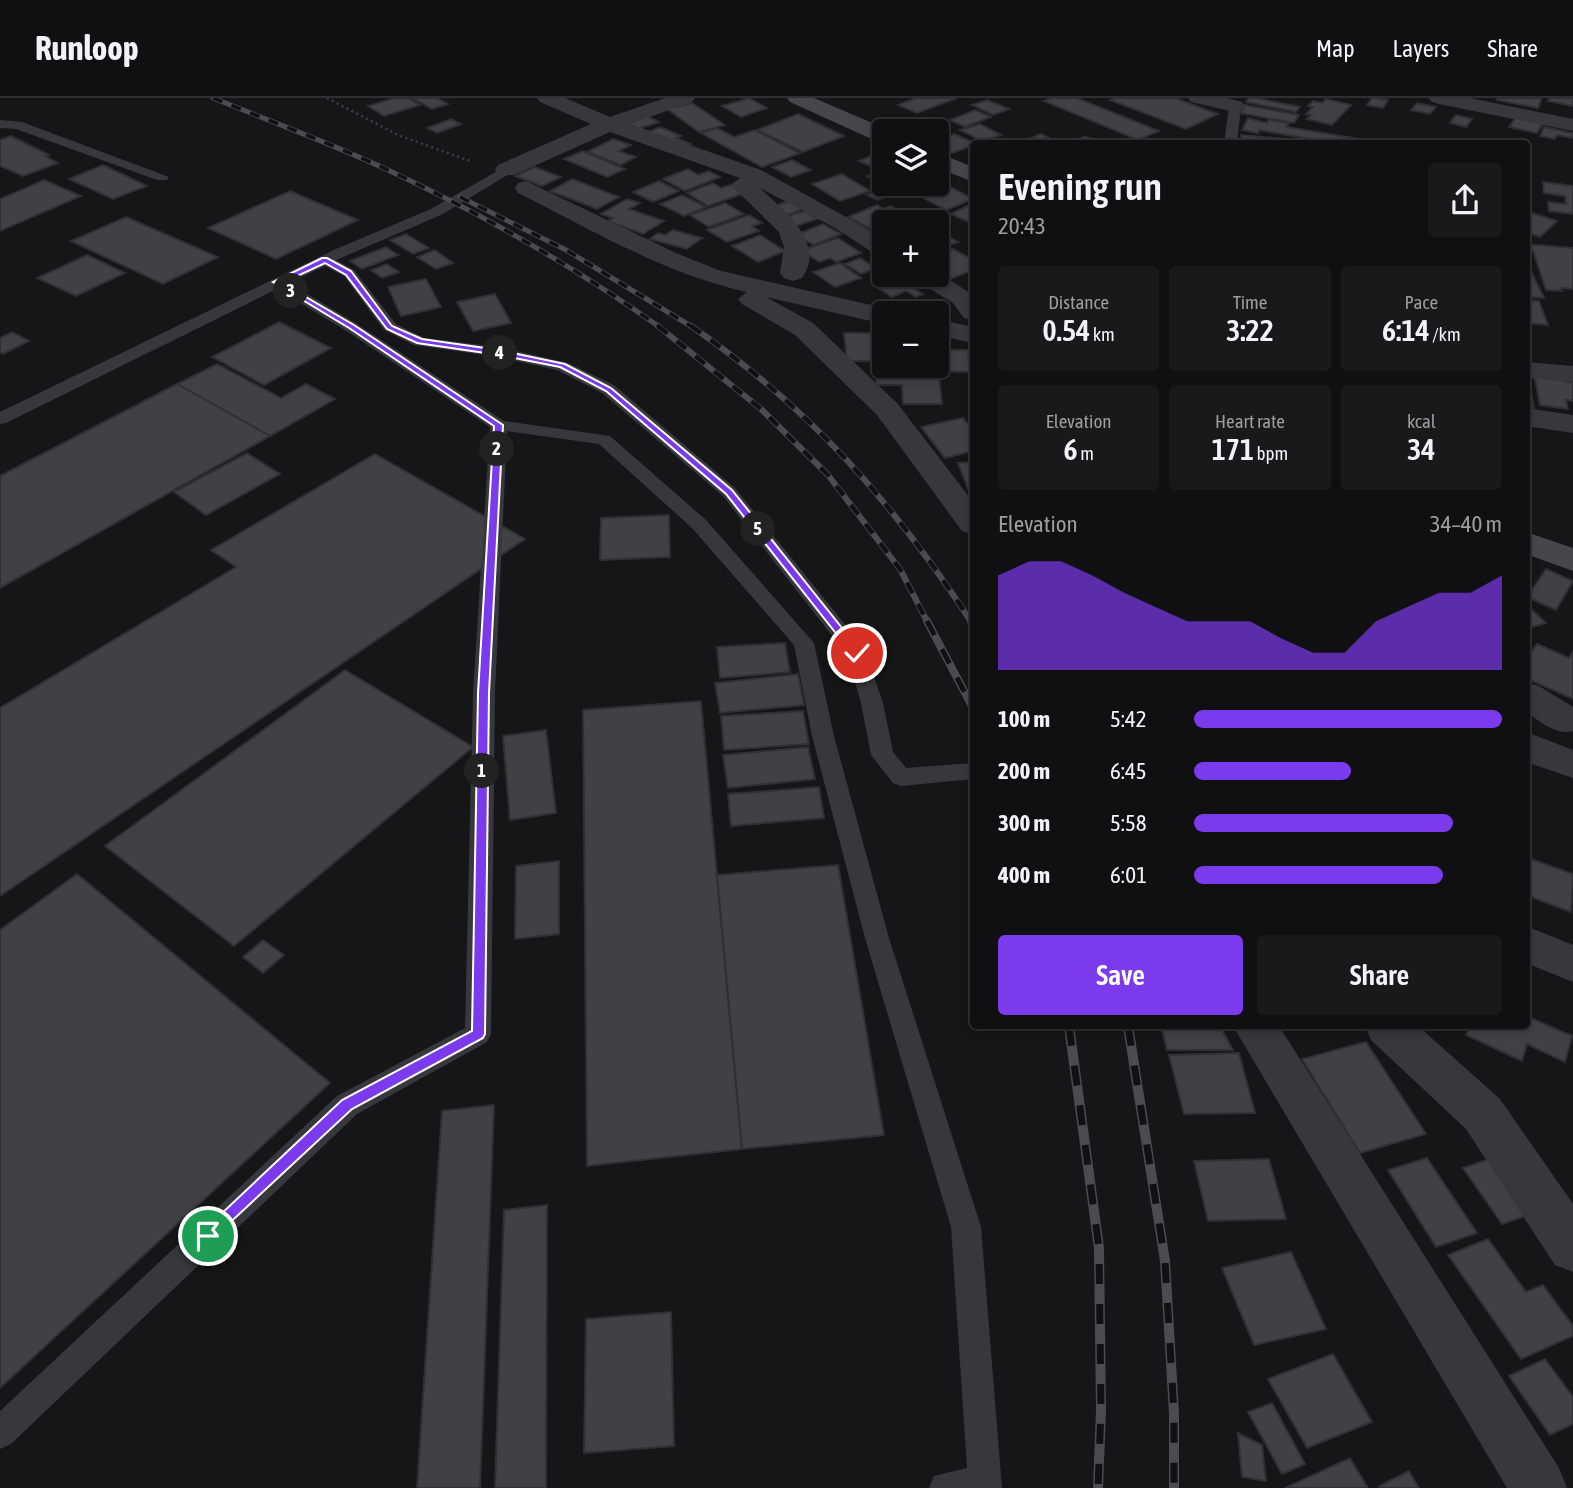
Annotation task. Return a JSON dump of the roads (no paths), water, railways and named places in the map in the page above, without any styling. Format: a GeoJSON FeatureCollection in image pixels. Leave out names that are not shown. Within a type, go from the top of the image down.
{"type":"FeatureCollection","features":[{"type":"Feature","properties":{"kind":"street"},"geometry":{"type":"LineString","coordinates":[[547,98],[609,124],[753,175],[872,241]]}},
{"type":"Feature","properties":{"kind":"street"},"geometry":{"type":"LineString","coordinates":[[506,170],[609,124],[685,98]]}},
{"type":"Feature","properties":{"kind":"street"},"geometry":{"type":"LineString","coordinates":[[797,98],[872,131]]}},
{"type":"Feature","properties":{"kind":"street"},"geometry":{"type":"LineString","coordinates":[[1198,98],[1235,106]]}},
{"type":"Feature","properties":{"kind":"street"},"geometry":{"type":"LineString","coordinates":[[1439,98],[1573,125]]}},
{"type":"Feature","properties":{"kind":"street"},"geometry":{"type":"LineString","coordinates":[[949,165],[970,174]]}},
{"type":"Feature","properties":{"kind":"street"},"geometry":{"type":"LineString","coordinates":[[727,166],[790,230],[796,247],[793,272]]}},
{"type":"Feature","properties":{"kind":"street"},"geometry":{"type":"LineString","coordinates":[[526,188],[667,258],[713,277],[804,329],[887,409],[970,520]]}},
{"type":"Feature","properties":{"kind":"street"},"geometry":{"type":"LineString","coordinates":[[713,277],[872,313]]}},
{"type":"Feature","properties":{"kind":"street"},"geometry":{"type":"LineString","coordinates":[[944,287],[962,298],[970,308]]}},
{"type":"Feature","properties":{"kind":"street"},"geometry":{"type":"LineString","coordinates":[[789,321],[804,311],[830,304]]}},
{"type":"Feature","properties":{"kind":"street"},"geometry":{"type":"LineString","coordinates":[[949,330],[970,334]]}},
{"type":"Feature","properties":{"kind":"street"},"geometry":{"type":"LineString","coordinates":[[1530,370],[1573,374]]}},
{"type":"Feature","properties":{"kind":"street"},"geometry":{"type":"LineString","coordinates":[[1530,418],[1573,424]]}},
{"type":"Feature","properties":{"kind":"street"},"geometry":{"type":"LineString","coordinates":[[1530,436],[1573,442]]}},
{"type":"Feature","properties":{"kind":"street"},"geometry":{"type":"LineString","coordinates":[[1530,544],[1573,560]]}},
{"type":"Feature","properties":{"kind":"street"},"geometry":{"type":"LineString","coordinates":[[1530,698],[1566,720]]}},
{"type":"Feature","properties":{"kind":"street"},"geometry":{"type":"LineString","coordinates":[[1548,756],[1573,792]]}},
{"type":"Feature","properties":{"kind":"street"},"geometry":{"type":"LineString","coordinates":[[1530,946],[1573,964]]}},
{"type":"Feature","properties":{"kind":"street"},"geometry":{"type":"LineString","coordinates":[[1530,967],[1573,983]]}},
{"type":"Feature","properties":{"kind":"street"},"geometry":{"type":"LineString","coordinates":[[1257,1029],[1539,1488]]}},
{"type":"Feature","properties":{"kind":"street"},"geometry":{"type":"LineString","coordinates":[[1390,1029],[1483,1114],[1573,1247]]}},
{"type":"Feature","properties":{"kind":"lane"},"geometry":{"type":"LineString","coordinates":[[1231,140],[1235,106]]}},
{"type":"Feature","properties":{"kind":"lane"},"geometry":{"type":"LineString","coordinates":[[0,124],[18,125],[162,177]]}},
{"type":"Feature","properties":{"kind":"lane"},"geometry":{"type":"LineString","coordinates":[[0,419],[277,282],[436,212],[506,170]]}},
{"type":"Feature","properties":{"kind":"lane"},"geometry":{"type":"LineString","coordinates":[[325,260],[349,273],[390,327],[420,342],[499,352],[562,366],[608,389],[639,413],[729,492],[857,653],[872,704],[882,755],[901,777],[970,771]]}},
{"type":"Feature","properties":{"kind":"lane"},"geometry":{"type":"LineString","coordinates":[[277,282],[351,327],[499,425],[604,440],[699,524],[804,643],[823,736],[877,938],[966,1227],[985,1485],[946,1488]]}},
{"type":"Feature","properties":{"kind":"lane"},"geometry":{"type":"LineString","coordinates":[[0,1433],[347,1105],[478,1034],[484,693],[499,425]]}},
{"type":"Feature","properties":{"kind":"railway"},"geometry":{"type":"LineString","coordinates":[[213,98],[325,142],[425,188],[563,264],[661,328]]}},
{"type":"Feature","properties":{"kind":"railway"},"geometry":{"type":"LineString","coordinates":[[460,197],[566,250],[692,327]]}},
{"type":"Feature","properties":{"kind":"railway"},"geometry":{"type":"LineString","coordinates":[[658,326],[761,409],[828,475],[900,569],[928,623]]}},
{"type":"Feature","properties":{"kind":"railway"},"geometry":{"type":"LineString","coordinates":[[692,327],[774,390],[847,460],[912,537],[970,620]]}},
{"type":"Feature","properties":{"kind":"railway"},"geometry":{"type":"LineString","coordinates":[[927,621],[970,702]]}},
{"type":"Feature","properties":{"kind":"railway"},"geometry":{"type":"LineString","coordinates":[[1069,1029],[1099,1248],[1101,1410],[1098,1488]]}},
{"type":"Feature","properties":{"kind":"railway"},"geometry":{"type":"LineString","coordinates":[[1128,1029],[1165,1261],[1174,1414],[1174,1488]]}}]}
